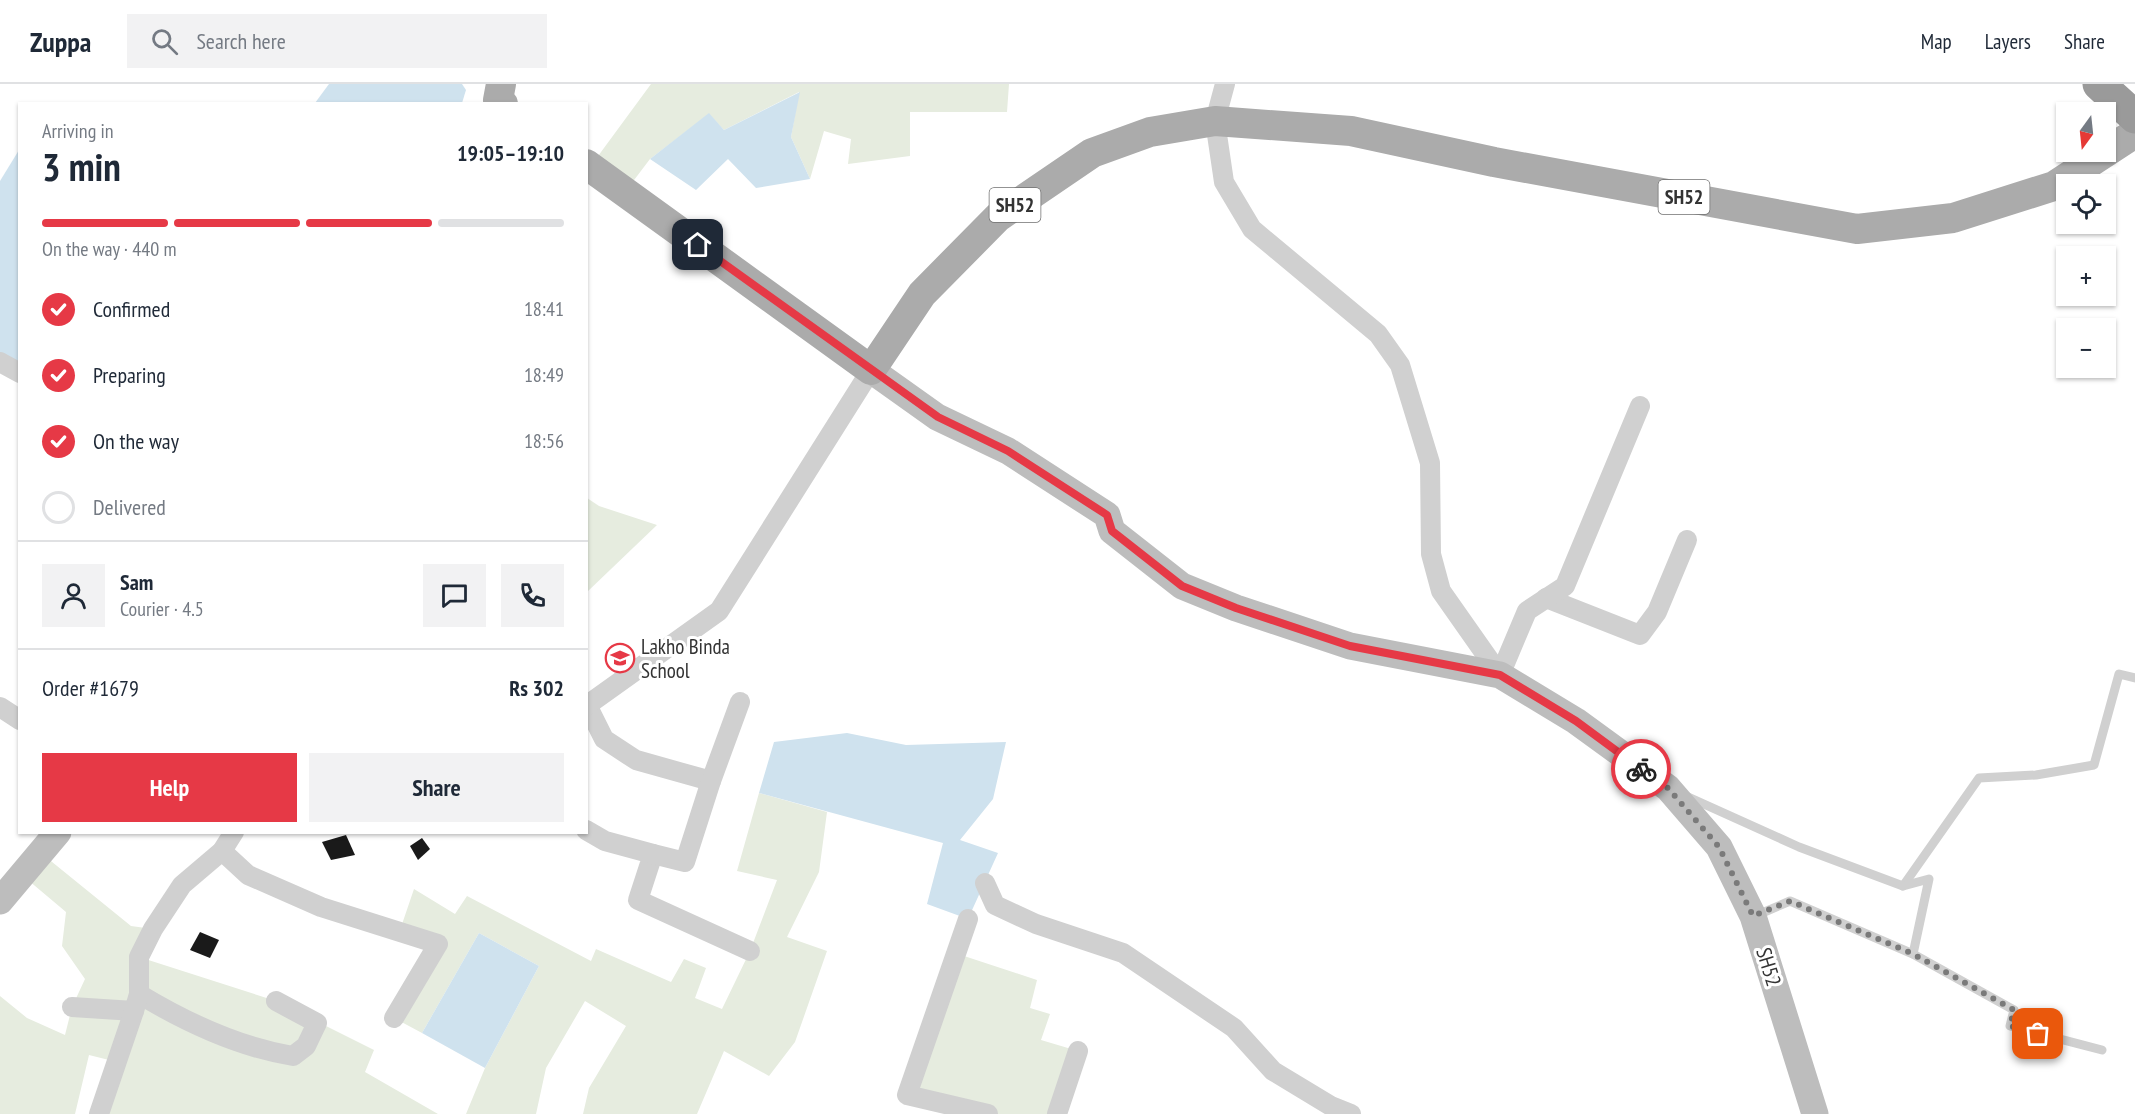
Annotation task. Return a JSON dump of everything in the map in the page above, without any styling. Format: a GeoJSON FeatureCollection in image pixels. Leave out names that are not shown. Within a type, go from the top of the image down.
{"type":"FeatureCollection","features":[{"type":"Feature","properties":{"kind":"highway"},"geometry":{"type":"LineString","coordinates":[[2099,84],[2135,117]]}},
{"type":"Feature","properties":{"kind":"main road","name":"SH52"},"geometry":{"type":"LineString","coordinates":[[588,165],[871,370],[922,294],[998,217],[1092,153],[1150,132],[1215,121],[1351,131],[1494,162],[1857,229],[1953,218],[2054,186],[2135,133]]}},
{"type":"Feature","properties":{"kind":"street"},"geometry":{"type":"LineString","coordinates":[[1225,84],[1215,121],[1224,182],[1252,229],[1378,334],[1400,365],[1430,463],[1431,554],[1441,591],[1500,675]]}},
{"type":"Feature","properties":{"kind":"street"},"geometry":{"type":"LineString","coordinates":[[0,362],[18,372]]}},
{"type":"Feature","properties":{"kind":"street"},"geometry":{"type":"LineString","coordinates":[[588,704],[719,611],[871,370]]}},
{"type":"Feature","properties":{"kind":"street","name":"SH52"},"geometry":{"type":"LineString","coordinates":[[871,370],[938,417],[1008,451],[1107,515],[1112,531],[1182,586],[1236,608],[1350,646],[1500,675],[1576,721],[1668,788],[1719,847],[1753,916],[1815,1114]]}},
{"type":"Feature","properties":{"kind":"street"},"geometry":{"type":"LineString","coordinates":[[1500,675],[1527,611],[1565,586],[1640,406]]}},
{"type":"Feature","properties":{"kind":"street"},"geometry":{"type":"LineString","coordinates":[[1546,598],[1640,635],[1657,612],[1687,540]]}},
{"type":"Feature","properties":{"kind":"street"},"geometry":{"type":"LineString","coordinates":[[588,831],[605,841],[685,862],[740,702]]}},
{"type":"Feature","properties":{"kind":"street"},"geometry":{"type":"LineString","coordinates":[[0,707],[18,716]]}},
{"type":"Feature","properties":{"kind":"street"},"geometry":{"type":"LineString","coordinates":[[588,707],[604,738],[636,760],[711,781]]}},
{"type":"Feature","properties":{"kind":"street"},"geometry":{"type":"LineString","coordinates":[[0,901],[56,834]]}},
{"type":"Feature","properties":{"kind":"street"},"geometry":{"type":"LineString","coordinates":[[99,1114],[136,1003],[139,957],[153,929],[182,885],[222,851],[233,834]]}},
{"type":"Feature","properties":{"kind":"street"},"geometry":{"type":"LineString","coordinates":[[222,851],[248,875],[321,907],[438,945],[394,1018]]}},
{"type":"Feature","properties":{"kind":"street"},"geometry":{"type":"LineString","coordinates":[[653,854],[638,900],[750,951]]}},
{"type":"Feature","properties":{"kind":"street"},"geometry":{"type":"LineString","coordinates":[[985,883],[995,905],[1036,924],[1123,953],[1234,1028],[1273,1071],[1331,1106],[1351,1114]]}},
{"type":"Feature","properties":{"kind":"street"},"geometry":{"type":"LineString","coordinates":[[968,919],[907,1095],[988,1114]]}},
{"type":"Feature","properties":{"kind":"street"},"geometry":{"type":"LineString","coordinates":[[72,1007],[136,1003],[176,1016],[257,1050],[293,1056],[306,1046],[317,1023],[276,1001]]}},
{"type":"Feature","properties":{"kind":"street"},"geometry":{"type":"LineString","coordinates":[[1057,1114],[1078,1051]]}},
{"type":"Feature","properties":{"kind":"lane"},"geometry":{"type":"LineString","coordinates":[[1903,886],[1979,778],[2036,775],[2094,765],[2119,674],[2135,678]]}},
{"type":"Feature","properties":{"kind":"lane"},"geometry":{"type":"LineString","coordinates":[[1668,788],[1799,847],[1903,886],[1929,879],[1913,954]]}},
{"type":"Feature","properties":{"kind":"lane"},"geometry":{"type":"LineString","coordinates":[[1753,916],[1790,901],[1913,954],[2014,1010],[2010,1026],[2102,1050]]}},
{"type":"Feature","properties":{"kind":"shaded area"},"geometry":{"type":"Polygon","coordinates":[[[651,84],[1009,84],[1007,112],[910,112],[910,156],[848,164],[851,139],[824,131],[810,179],[791,137],[799,92],[724,130],[709,114],[650,159],[625,192],[590,167],[651,84]]]}},
{"type":"Feature","properties":{"kind":"shaded area"},"geometry":{"type":"Polygon","coordinates":[[[588,499],[599,506],[657,525],[588,591],[588,499]]]}},
{"type":"Feature","properties":{"kind":"shaded area"},"geometry":{"type":"Polygon","coordinates":[[[759,793],[827,812],[819,872],[787,937],[827,951],[795,1042],[769,1076],[724,1051],[697,1114],[583,1114],[589,1088],[626,1026],[585,1001],[546,1068],[536,1114],[466,1114],[485,1068],[539,966],[479,933],[422,1033],[394,1018],[438,945],[399,933],[414,889],[455,914],[467,896],[591,961],[596,949],[671,982],[684,959],[706,968],[695,998],[722,1009],[750,951],[777,880],[737,871],[759,793]]]}},
{"type":"Feature","properties":{"kind":"shaded area"},"geometry":{"type":"Polygon","coordinates":[[[41,853],[131,926],[153,929],[139,957],[276,1001],[374,1050],[365,1072],[438,1114],[99,1114],[117,1062],[89,1055],[75,1114],[0,1114],[0,996],[27,1018],[65,1035],[72,1007],[85,979],[62,946],[66,912],[22,875],[41,853]]]}},
{"type":"Feature","properties":{"kind":"shaded area"},"geometry":{"type":"Polygon","coordinates":[[[958,954],[1037,980],[1030,1008],[1050,1014],[1041,1040],[1078,1051],[1057,1114],[988,1114],[907,1095],[958,954]]]}},
{"type":"Feature","properties":{"kind":"water"},"geometry":{"type":"Polygon","coordinates":[[[329,84],[462,84],[466,90],[462,102],[316,102],[329,84]]]}},
{"type":"Feature","properties":{"kind":"water"},"geometry":{"type":"Polygon","coordinates":[[[800,92],[791,137],[810,179],[756,188],[728,159],[696,190],[650,159],[709,113],[724,130],[800,92]]]}},
{"type":"Feature","properties":{"kind":"water"},"geometry":{"type":"Polygon","coordinates":[[[18,152],[18,372],[0,362],[0,181],[18,152]]]}},
{"type":"Feature","properties":{"kind":"water"},"geometry":{"type":"Polygon","coordinates":[[[847,733],[906,745],[1006,742],[993,799],[960,840],[998,853],[968,919],[927,904],[943,843],[759,793],[774,742],[847,733]]]}},
{"type":"Feature","properties":{"kind":"water"},"geometry":{"type":"Polygon","coordinates":[[[479,933],[539,966],[485,1068],[422,1033],[479,933]]]}},
{"type":"Feature","properties":{"kind":"building"},"geometry":{"type":"Polygon","coordinates":[[[346,835],[355,855],[331,860],[322,842],[346,835]]]}},
{"type":"Feature","properties":{"kind":"building"},"geometry":{"type":"Polygon","coordinates":[[[422,838],[430,849],[418,860],[410,846],[422,838]]]}},
{"type":"Feature","properties":{"kind":"building"},"geometry":{"type":"Polygon","coordinates":[[[200,932],[219,940],[210,958],[190,950],[200,932]]]}},
{"type":"Feature","properties":{"kind":"way so far"},"geometry":{"type":"LineString","coordinates":[[1641,769],[1668,788],[1719,847],[1753,916],[1790,901],[1878,937],[2014,1010],[2010,1026],[2038,1034]]}},
{"type":"Feature","properties":{"kind":"place","name":"Lakho Binda School"},"geometry":{"type":"Point","coordinates":[620,658]}},
{"type":"Feature","properties":{"kind":"route"},"geometry":{"type":"LineString","coordinates":[[698,245],[938,417],[1008,451],[1107,515],[1112,531],[1182,586],[1236,608],[1350,646],[1480,669],[1500,675],[1576,721],[1641,769]]}}]}
